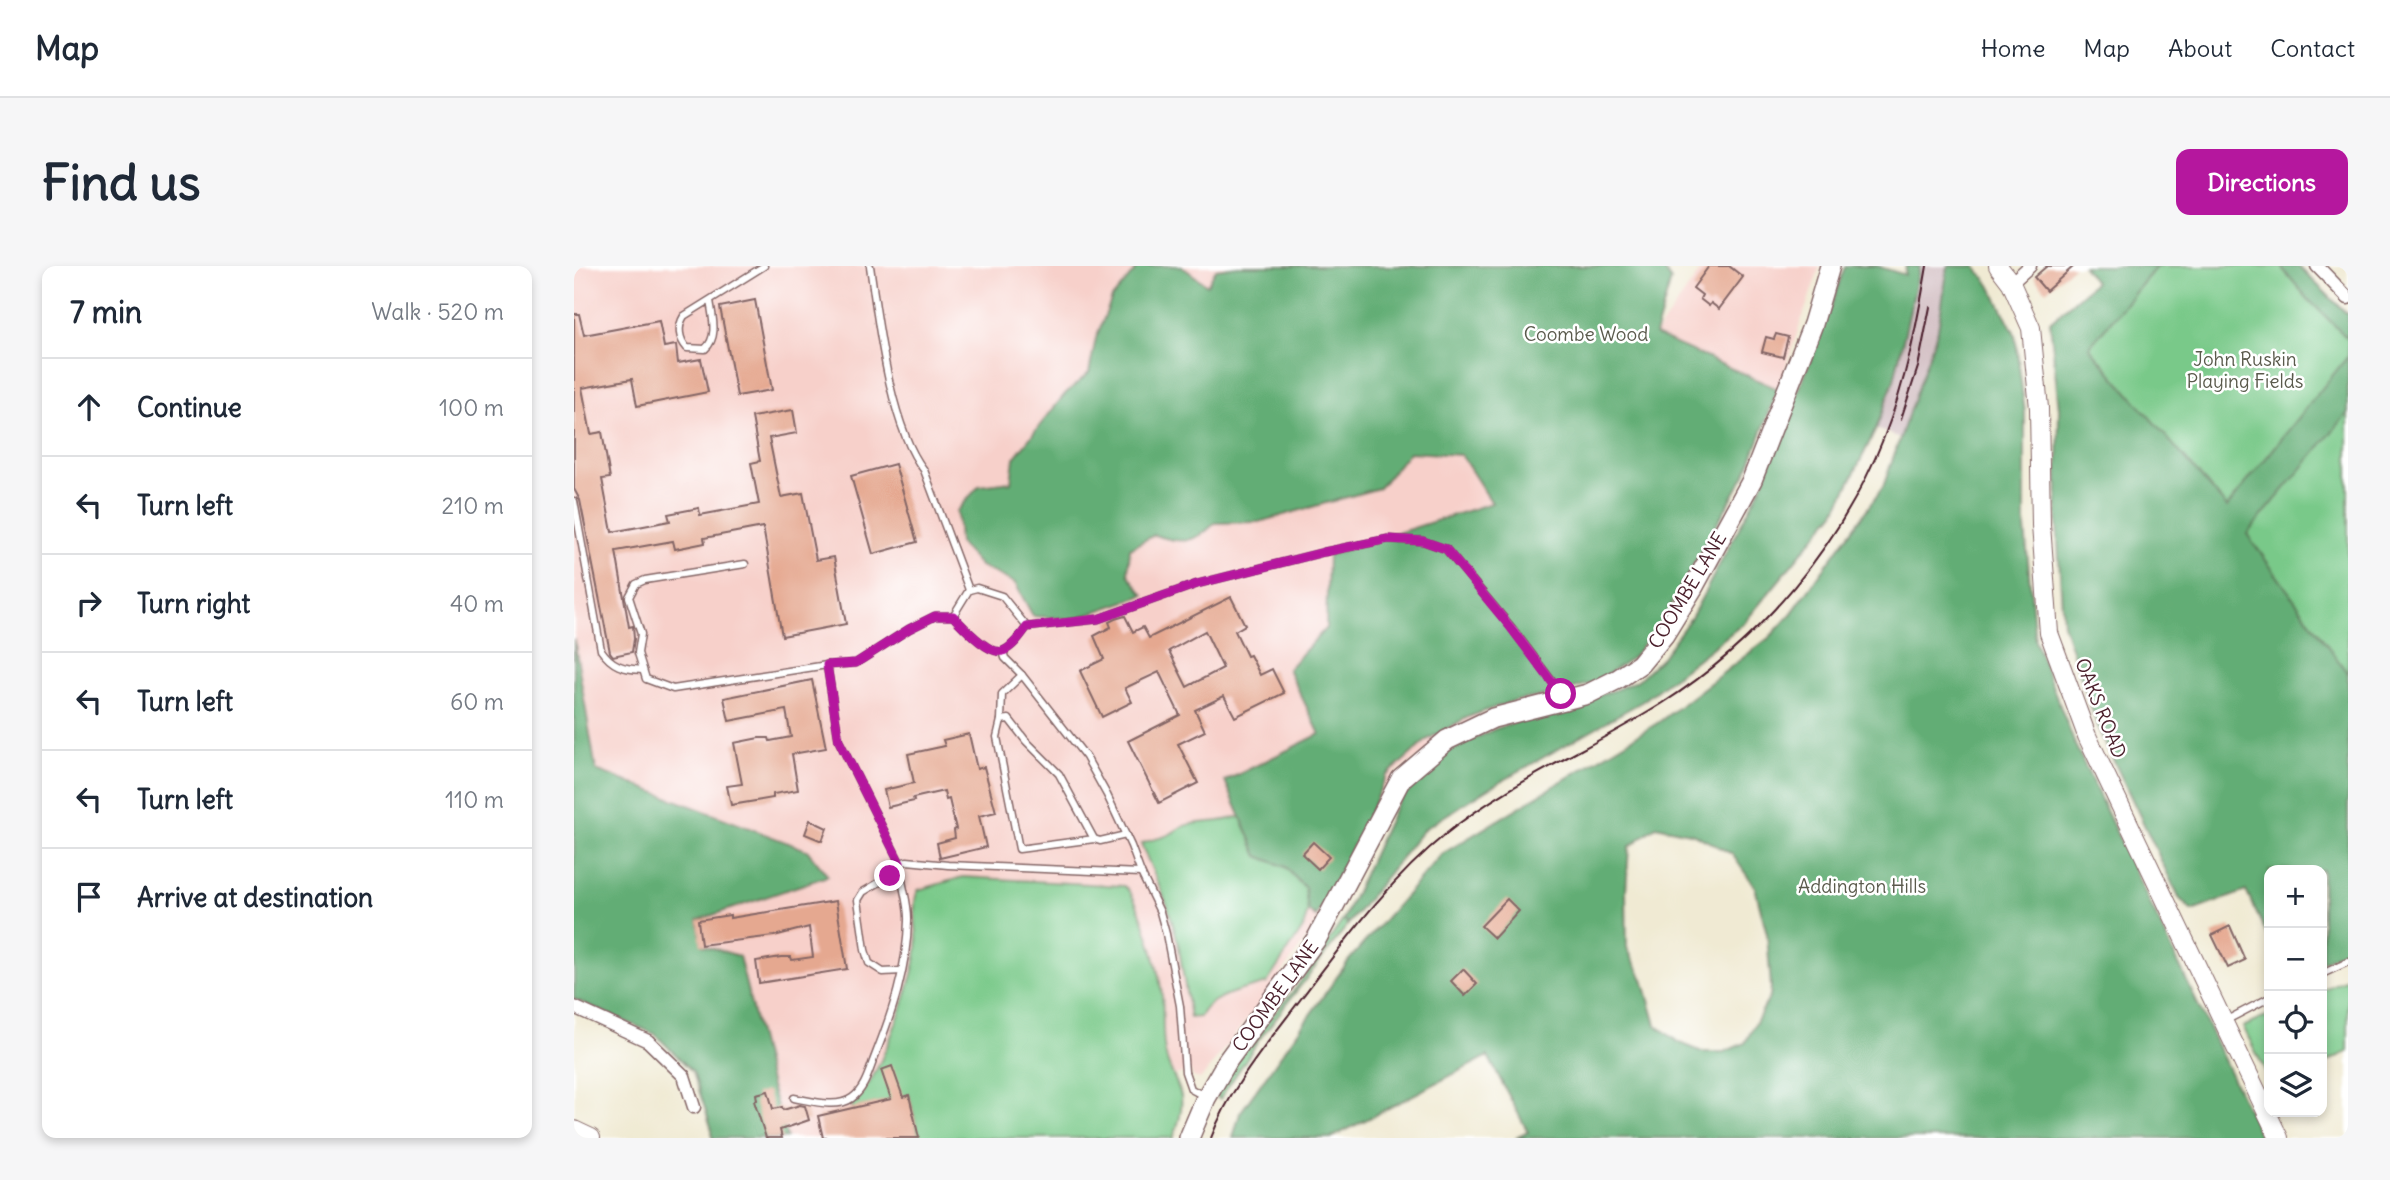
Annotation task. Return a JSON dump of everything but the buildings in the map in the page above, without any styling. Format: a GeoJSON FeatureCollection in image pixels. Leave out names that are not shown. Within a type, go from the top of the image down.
{"type":"FeatureCollection","features":[{"type":"Feature","properties":{"kind":"main road","name":"COOMBE LANE"},"geometry":{"type":"LineString","coordinates":[[1189,1138],[1206,1098],[1228,1059],[1317,938],[1401,779],[1447,740],[1493,718],[1566,701],[1595,691],[1640,664],[1664,635],[1752,480],[1813,324],[1830,266]]}},
{"type":"Feature","properties":{"kind":"street","name":"OAKS ROAD"},"geometry":{"type":"LineString","coordinates":[[1998,266],[2011,283],[2031,328],[2039,408],[2041,525],[2049,634],[2087,736],[2279,1138]]}},
{"type":"Feature","properties":{"kind":"street"},"geometry":{"type":"LineString","coordinates":[[2011,283],[2031,266]]}},
{"type":"Feature","properties":{"kind":"street"},"geometry":{"type":"LineString","coordinates":[[2317,266],[2348,298]]}},
{"type":"Feature","properties":{"kind":"street"},"geometry":{"type":"LineString","coordinates":[[574,1007],[648,1041],[684,1076],[694,1108]]}},
{"type":"Feature","properties":{"kind":"street"},"geometry":{"type":"LineString","coordinates":[[574,1130],[591,1138]]}},
{"type":"Feature","properties":{"kind":"lane"},"geometry":{"type":"LineString","coordinates":[[710,300],[713,332],[711,344],[705,349],[687,348],[681,342],[680,321],[684,316],[764,266]]}},
{"type":"Feature","properties":{"kind":"lane"},"geometry":{"type":"LineString","coordinates":[[870,266],[880,329],[901,424],[916,459],[924,470],[969,590]]}},
{"type":"Feature","properties":{"kind":"lane"},"geometry":{"type":"LineString","coordinates":[[574,501],[601,650],[616,666],[643,670]]}},
{"type":"Feature","properties":{"kind":"lane"},"geometry":{"type":"LineString","coordinates":[[745,564],[645,580],[636,584],[629,597],[641,634],[639,653],[646,679],[673,689],[856,663],[909,629],[935,616],[953,616],[972,636],[997,651],[1003,651],[1017,640],[1027,627],[1098,619],[1197,584],[1388,539],[1423,541],[1446,549],[1566,701]]}},
{"type":"Feature","properties":{"kind":"lane"},"geometry":{"type":"LineString","coordinates":[[953,616],[969,590],[977,588],[1002,596],[1027,627]]}},
{"type":"Feature","properties":{"kind":"lane"},"geometry":{"type":"LineString","coordinates":[[1003,651],[1005,658],[1022,675],[1086,757],[1126,835],[1140,873],[1160,912],[1166,934],[1180,1006],[1185,1072],[1191,1089],[1206,1098]]}},
{"type":"Feature","properties":{"kind":"lane"},"geometry":{"type":"LineString","coordinates":[[794,1098],[833,1104],[851,1099],[863,1085],[894,1009],[902,971],[908,918],[900,863],[839,741],[827,665]]}},
{"type":"Feature","properties":{"kind":"lane"},"geometry":{"type":"LineString","coordinates":[[1022,675],[1002,694],[997,737],[1019,849],[1094,839],[1100,842],[1126,835]]}},
{"type":"Feature","properties":{"kind":"lane"},"geometry":{"type":"LineString","coordinates":[[1001,720],[1009,719],[1026,741],[1059,774],[1094,839]]}},
{"type":"Feature","properties":{"kind":"lane"},"geometry":{"type":"LineString","coordinates":[[902,971],[883,972],[869,962],[857,903],[863,892],[890,876],[900,863],[907,861],[948,866],[1140,873]]}},
{"type":"Feature","properties":{"kind":"lane"},"geometry":{"type":"LineString","coordinates":[[2327,972],[2348,962]]}},
{"type":"Feature","properties":{"kind":"lane"},"geometry":{"type":"LineString","coordinates":[[2222,1023],[2264,1001]]}},
{"type":"Feature","properties":{"kind":"shaded area"},"geometry":{"type":"Polygon","coordinates":[[[574,266],[1398,266],[1449,312],[1565,687],[1490,709],[1394,774],[1310,933],[1275,983],[1201,1079],[1193,1077],[1191,1071],[1175,1075],[1181,1098],[1180,1119],[1173,1138],[712,1138],[712,1130],[693,1072],[655,1034],[574,999],[574,266]]]}},
{"type":"Feature","properties":{"kind":"shaded area"},"geometry":{"type":"Polygon","coordinates":[[[1704,266],[1820,266],[1778,389],[1655,335],[1704,266]]]}},
{"type":"Feature","properties":{"kind":"shaded area"},"geometry":{"type":"Polygon","coordinates":[[[1920,266],[1948,266],[1938,329],[1900,438],[1876,429],[1894,380],[1920,266]]]}},
{"type":"Feature","properties":{"kind":"green space","name":"Coombe Wood"},"geometry":{"type":"Polygon","coordinates":[[[1139,266],[1181,266],[1207,285],[1216,269],[1238,266],[1661,266],[1671,280],[1655,335],[1778,389],[1747,471],[1664,617],[1633,657],[1596,682],[1554,694],[1510,702],[1468,717],[1428,739],[1386,776],[1316,917],[1308,911],[1305,888],[1286,867],[1258,856],[1225,781],[1320,734],[1288,669],[1326,628],[1328,555],[1492,503],[1461,455],[1409,452],[1379,488],[1259,522],[1215,523],[1201,535],[1187,540],[1172,540],[1154,535],[1130,548],[1128,574],[1144,595],[1074,619],[1033,616],[1015,583],[980,566],[959,543],[957,511],[979,486],[1011,482],[1014,458],[1065,394],[1089,373],[1096,338],[1112,298],[1139,266]]]}},
{"type":"Feature","properties":{"kind":"green space"},"geometry":{"type":"Polygon","coordinates":[[[1845,266],[1877,266],[1905,275],[1906,266],[1920,266],[1894,380],[1876,429],[1835,512],[1744,623],[1643,701],[1491,787],[1424,829],[1349,923],[1343,920],[1395,807],[1413,780],[1433,762],[1495,729],[1638,680],[1662,657],[1692,616],[1762,485],[1845,266]]]}},
{"type":"Feature","properties":{"kind":"green space","name":"Addington Hills"},"geometry":{"type":"Polygon","coordinates":[[[1948,266],[1975,266],[1990,285],[2015,334],[2025,413],[2025,527],[2035,641],[2076,747],[2261,1138],[1516,1138],[1528,1132],[1488,1056],[1331,1138],[1233,1138],[1240,1113],[1349,960],[1442,854],[1659,722],[1770,637],[1791,614],[1883,487],[1938,329],[1948,266]],[[1656,826],[1629,847],[1626,891],[1627,948],[1643,979],[1656,1025],[1678,1042],[1702,1052],[1724,1052],[1745,1043],[1770,996],[1767,934],[1755,887],[1732,854],[1694,834],[1656,826]]]}},
{"type":"Feature","properties":{"kind":"green space"},"geometry":{"type":"Polygon","coordinates":[[[2083,266],[2157,266],[2089,347],[2227,507],[2348,356],[2348,413],[2247,534],[2348,674],[2348,948],[2327,959],[2327,865],[2264,865],[2264,929],[2246,891],[2192,911],[2179,898],[2098,728],[2063,624],[2057,525],[2059,409],[2050,322],[2095,282],[2083,266]]]}},
{"type":"Feature","properties":{"kind":"green space","name":"John Ruskin Playing Fields"},"geometry":{"type":"Polygon","coordinates":[[[2157,266],[2298,266],[2348,315],[2348,674],[2246,534],[2089,347],[2157,266]]]}},
{"type":"Feature","properties":{"kind":"green space"},"geometry":{"type":"Polygon","coordinates":[[[2280,266],[2298,266],[2348,315],[2348,339],[2308,299],[2280,266]]]}},
{"type":"Feature","properties":{"kind":"green space"},"geometry":{"type":"Polygon","coordinates":[[[574,639],[596,770],[807,850],[828,876],[698,920],[702,945],[739,956],[771,1086],[787,1138],[712,1138],[712,1130],[693,1072],[655,1034],[574,999],[574,639]]]}},
{"type":"Feature","properties":{"kind":"green space"},"geometry":{"type":"Polygon","coordinates":[[[1242,818],[1258,856],[1285,867],[1305,888],[1308,911],[1303,928],[1267,983],[1220,998],[1205,1009],[1200,1017],[1190,1018],[1178,942],[1167,904],[1141,844],[1169,835],[1186,825],[1242,818]]]}},
{"type":"Feature","properties":{"kind":"green space"},"geometry":{"type":"Polygon","coordinates":[[[963,877],[1124,886],[1130,893],[1143,920],[1154,955],[1162,996],[1164,1049],[1181,1096],[1181,1112],[1173,1138],[919,1138],[909,1095],[852,1109],[852,1104],[862,1095],[882,1057],[909,985],[917,950],[915,905],[918,890],[963,877]]]}},
{"type":"Feature","properties":{"kind":"green space"},"geometry":{"type":"Polygon","coordinates":[[[1343,920],[1349,923],[1258,1041],[1220,1099],[1216,1097],[1231,1069],[1257,1033],[1295,989],[1343,920]]]}},
{"type":"Feature","properties":{"kind":"green space"},"geometry":{"type":"Polygon","coordinates":[[[2348,978],[2348,1052],[2327,1062],[2327,991],[2327,988],[2348,978]]]}},
{"type":"Feature","properties":{"kind":"green space"},"geometry":{"type":"Polygon","coordinates":[[[2264,1017],[2264,1068],[2243,1027],[2264,1017]]]}},
{"type":"Feature","properties":{"kind":"tram line"},"geometry":{"type":"LineString","coordinates":[[1211,1138],[1240,1081],[1265,1046],[1370,910],[1426,851],[1497,797],[1636,719],[1699,678],[1733,650],[1794,587],[1845,515],[1884,437],[1905,374],[1927,266]]}},
{"type":"Feature","properties":{"kind":"tram line"},"geometry":{"type":"LineString","coordinates":[[1901,419],[1918,367],[1930,307]]}},
{"type":"Feature","properties":{"kind":"route"},"geometry":{"type":"LineString","coordinates":[[890,876],[900,863],[839,741],[827,665],[856,663],[909,629],[935,616],[953,616],[972,636],[997,651],[1003,651],[1017,640],[1027,627],[1098,619],[1197,584],[1324,552],[1388,539],[1423,541],[1446,549],[1561,694]]}}]}
